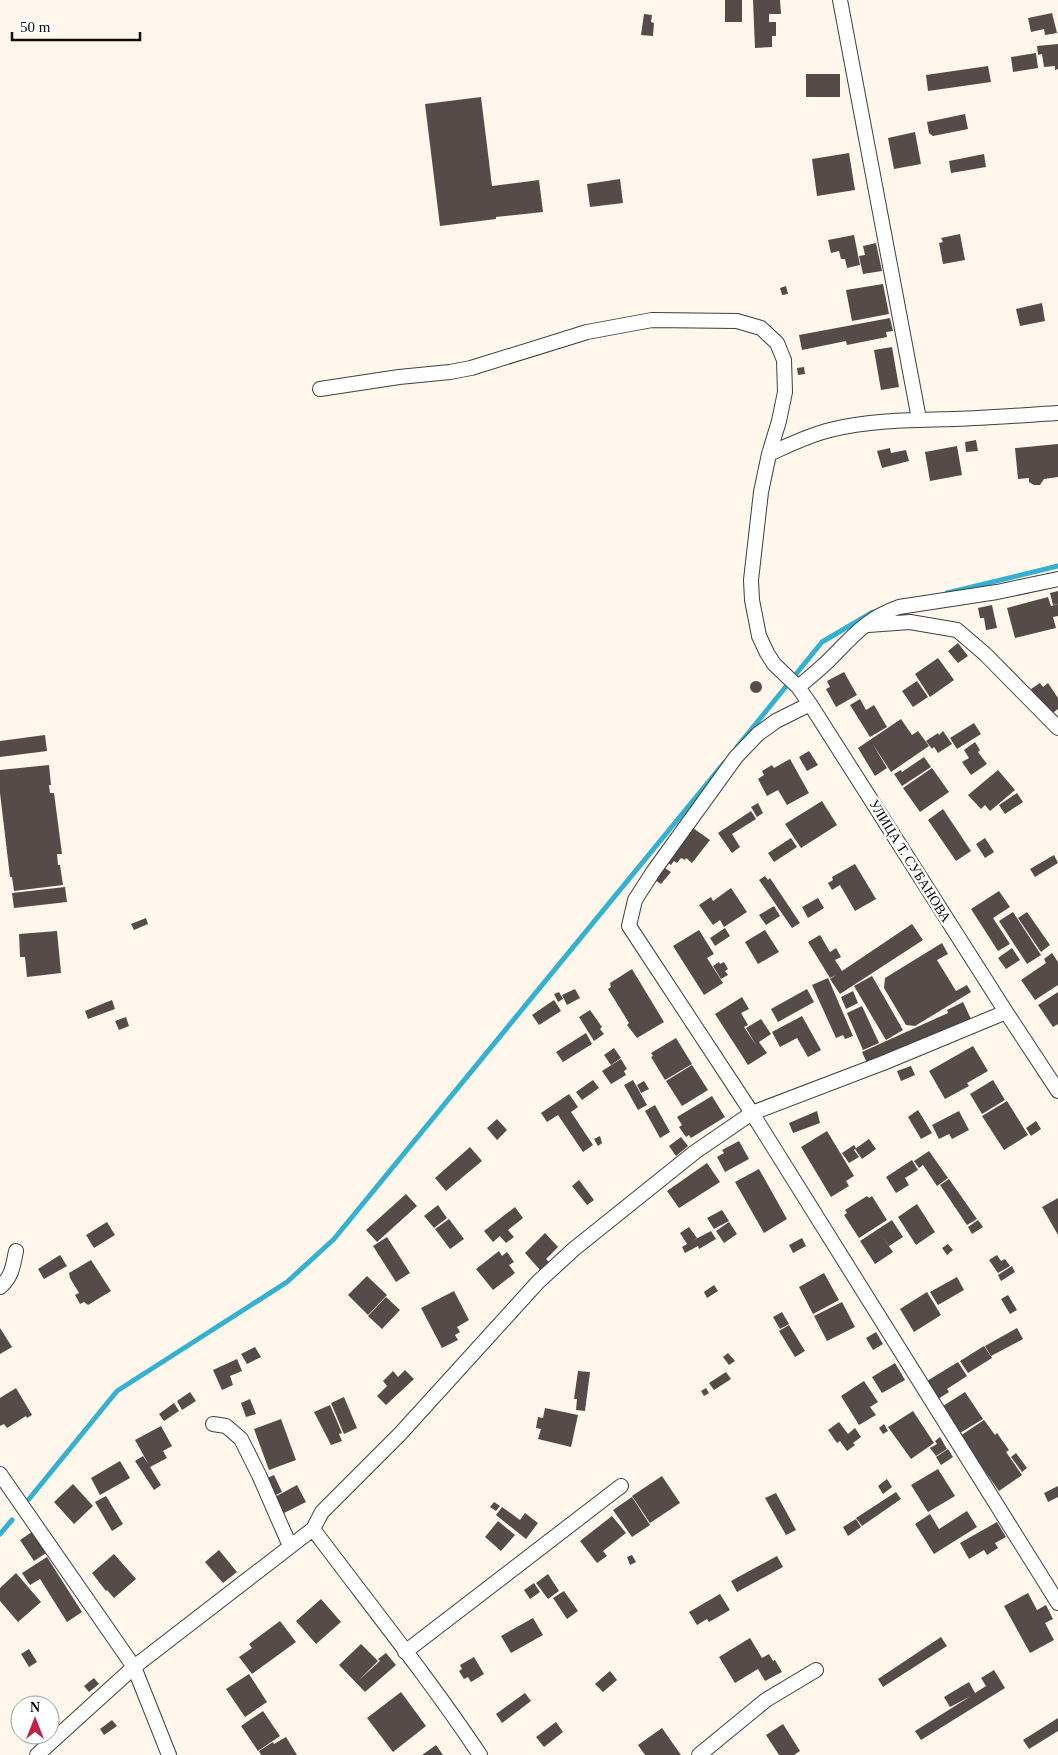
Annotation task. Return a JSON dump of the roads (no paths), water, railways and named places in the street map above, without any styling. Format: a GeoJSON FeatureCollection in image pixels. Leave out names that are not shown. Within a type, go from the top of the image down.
{"type":"FeatureCollection","features":[{"type":"Feature","properties":{"kind":"street"},"geometry":{"type":"LineString","coordinates":[[840,0],[919,419]]}},
{"type":"Feature","properties":{"kind":"street","name":"УЛИЦА Т. СУБАНОВА"},"geometry":{"type":"LineString","coordinates":[[320,389],[471,368],[587,332],[622,324],[652,320],[737,321],[761,328],[777,343],[784,360],[785,392],[761,492],[751,580],[753,610],[759,636],[774,664],[796,686],[810,704],[1058,1091]]}},
{"type":"Feature","properties":{"kind":"street"},"geometry":{"type":"LineString","coordinates":[[769,454],[800,440],[830,430],[919,419],[955,419],[1058,413]]}},
{"type":"Feature","properties":{"kind":"street"},"geometry":{"type":"LineString","coordinates":[[796,686],[826,663],[862,626],[886,611],[899,606],[997,592],[1058,579]]}},
{"type":"Feature","properties":{"kind":"street"},"geometry":{"type":"LineString","coordinates":[[862,626],[910,622],[957,630],[985,654],[1058,728]]}},
{"type":"Feature","properties":{"kind":"street"},"geometry":{"type":"LineString","coordinates":[[810,704],[764,729],[736,757],[635,900],[629,918],[629,926],[752,1113],[1058,1602]]}},
{"type":"Feature","properties":{"kind":"street"},"geometry":{"type":"LineString","coordinates":[[37,1755],[134,1667],[313,1529],[322,1512],[400,1434],[552,1269],[640,1195],[695,1152],[752,1113],[883,1063],[1006,1012]]}},
{"type":"Feature","properties":{"kind":"street"},"geometry":{"type":"LineString","coordinates":[[0,1287],[7,1282],[11,1274],[16,1251]]}},
{"type":"Feature","properties":{"kind":"street"},"geometry":{"type":"LineString","coordinates":[[213,1424],[226,1426],[241,1440],[290,1546]]}},
{"type":"Feature","properties":{"kind":"street"},"geometry":{"type":"LineString","coordinates":[[0,1474],[134,1667],[169,1755]]}},
{"type":"Feature","properties":{"kind":"street"},"geometry":{"type":"LineString","coordinates":[[405,1652],[621,1486]]}},
{"type":"Feature","properties":{"kind":"street"},"geometry":{"type":"LineString","coordinates":[[313,1529],[440,1696],[480,1755]]}},
{"type":"Feature","properties":{"kind":"street"},"geometry":{"type":"LineString","coordinates":[[699,1755],[766,1700],[816,1670]]}},
{"type":"Feature","properties":{"kind":"waterway"},"geometry":{"type":"LineString","coordinates":[[947,593],[1058,566]]}},
{"type":"Feature","properties":{"kind":"waterway"},"geometry":{"type":"LineString","coordinates":[[737,747],[822,642],[873,612]]}},
{"type":"Feature","properties":{"kind":"waterway"},"geometry":{"type":"LineString","coordinates":[[29,1499],[117,1391],[287,1282],[334,1239],[724,763]]}},
{"type":"Feature","properties":{"kind":"waterway"},"geometry":{"type":"LineString","coordinates":[[0,1534],[12,1520]]}}]}
